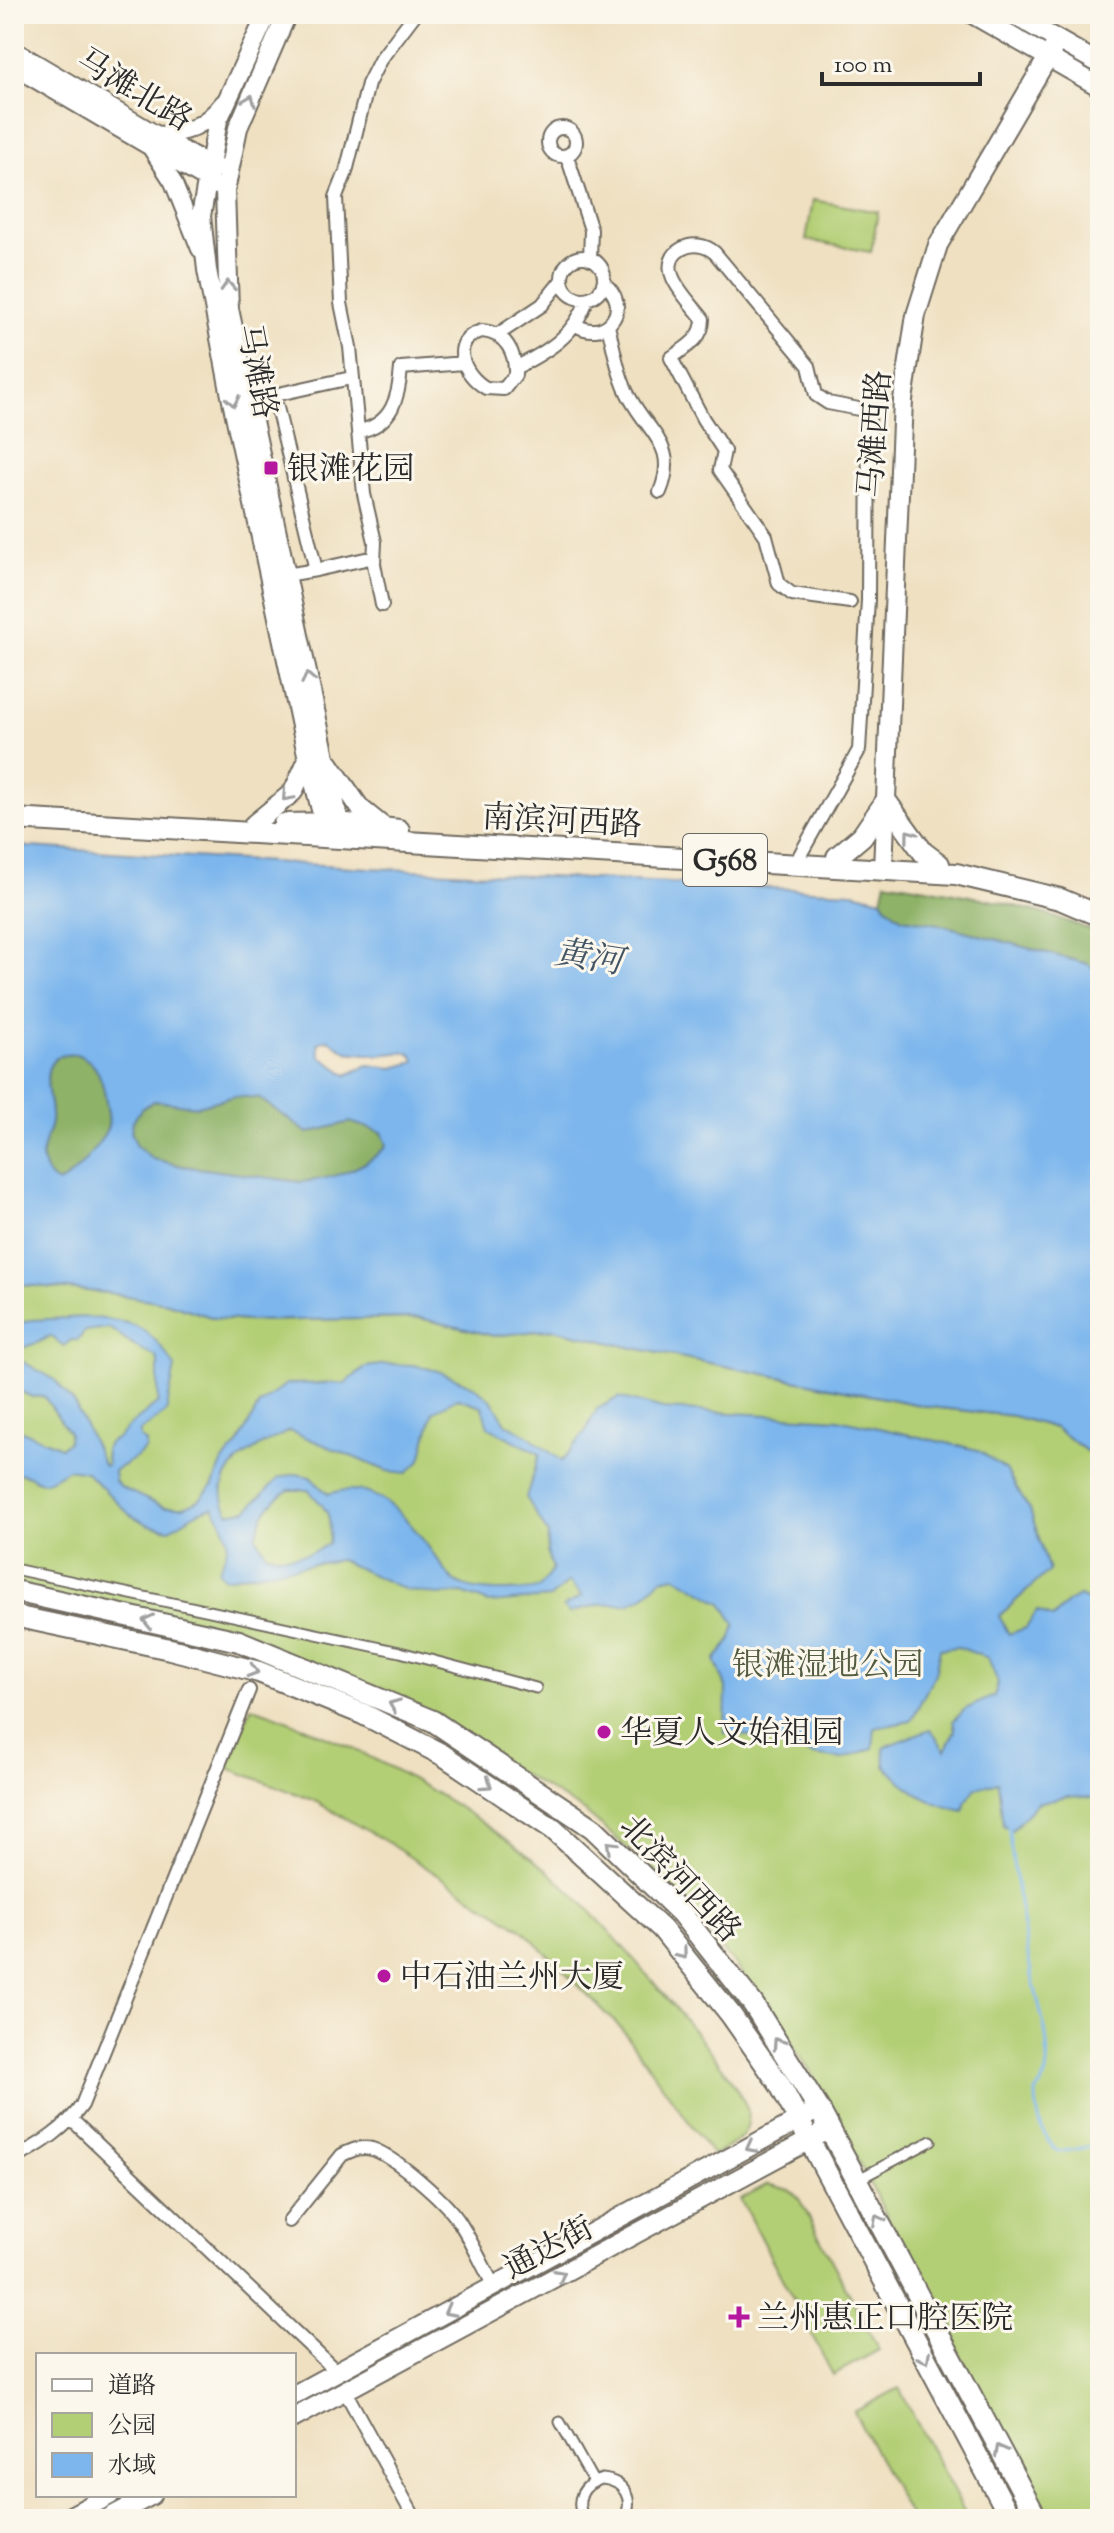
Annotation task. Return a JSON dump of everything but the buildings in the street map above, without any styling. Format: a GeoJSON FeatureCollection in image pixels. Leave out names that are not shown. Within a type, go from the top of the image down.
{"type":"FeatureCollection","features":[{"type":"Feature","properties":{"kind":"main road","name":"马滩路"},"geometry":{"type":"LineString","coordinates":[[267,14],[218,120],[201,216],[207,270],[334,832]]}},
{"type":"Feature","properties":{"kind":"main road","name":"马滩路"},"geometry":{"type":"LineString","coordinates":[[287,14],[238,128],[227,183],[229,309],[286,575],[316,756]]}},
{"type":"Feature","properties":{"kind":"main road"},"geometry":{"type":"LineString","coordinates":[[972,14],[1100,87]]}},
{"type":"Feature","properties":{"kind":"main road"},"geometry":{"type":"LineString","coordinates":[[1012,14],[1100,64]]}},
{"type":"Feature","properties":{"kind":"main road","name":"马滩西路"},"geometry":{"type":"LineString","coordinates":[[884,864],[903,400],[916,315],[938,245],[1058,40]]}},
{"type":"Feature","properties":{"kind":"main road"},"geometry":{"type":"LineString","coordinates":[[254,824],[293,792],[316,756],[360,808],[386,829]]}},
{"type":"Feature","properties":{"kind":"main road"},"geometry":{"type":"LineString","coordinates":[[837,857],[862,836],[886,801],[923,852],[939,864]]}},
{"type":"Feature","properties":{"kind":"main road","name":"南滨河西路"},"geometry":{"type":"LineString","coordinates":[[14,811],[254,824],[334,832],[386,829],[446,836],[837,857],[956,874],[1060,899],[1100,916]]}},
{"type":"Feature","properties":{"kind":"main road","name":"南滨河西路"},"geometry":{"type":"LineString","coordinates":[[14,819],[334,832],[884,864],[957,865],[1064,890],[1100,905]]}},
{"type":"Feature","properties":{"kind":"main road","name":"北滨河西路"},"geometry":{"type":"LineString","coordinates":[[14,1591],[239,1641],[433,1721],[593,1828],[681,1913],[753,2004],[819,2109],[1037,2519]]}},
{"type":"Feature","properties":{"kind":"main road","name":"北滨河西路"},"geometry":{"type":"LineString","coordinates":[[14,1616],[170,1649],[259,1672],[363,1714],[443,1755],[553,1829],[662,1929],[731,2015],[780,2085],[1011,2519]]}},
{"type":"Feature","properties":{"kind":"main road","name":"通达街"},"geometry":{"type":"LineString","coordinates":[[296,2417],[804,2131],[819,2109]]}},
{"type":"Feature","properties":{"kind":"main road","name":"通达街"},"geometry":{"type":"LineString","coordinates":[[296,2394],[494,2286],[804,2131],[830,2129]]}},
{"type":"Feature","properties":{"kind":"main road"},"geometry":{"type":"LineString","coordinates":[[65,2519],[106,2497]]}},
{"type":"Feature","properties":{"kind":"main road"},"geometry":{"type":"LineString","coordinates":[[107,2519],[148,2497]]}},
{"type":"Feature","properties":{"kind":"street"},"geometry":{"type":"LineString","coordinates":[[382,605],[374,557],[375,542],[364,494],[350,347],[341,303],[336,197],[346,172],[368,84],[380,60],[415,14]]}},
{"type":"Feature","properties":{"kind":"street","name":"马滩北路"},"geometry":{"type":"LineString","coordinates":[[14,50],[152,139]]}},
{"type":"Feature","properties":{"kind":"street","name":"马滩北路"},"geometry":{"type":"LineString","coordinates":[[14,67],[152,139],[227,183]]}},
{"type":"Feature","properties":{"kind":"street"},"geometry":{"type":"LineString","coordinates":[[207,270],[173,182],[152,139],[195,128],[211,117],[224,102]]}},
{"type":"Feature","properties":{"kind":"street"},"geometry":{"type":"LineString","coordinates":[[567,156],[591,230],[590,259]]}},
{"type":"Feature","properties":{"kind":"street"},"geometry":{"type":"LineString","coordinates":[[800,855],[859,750],[868,600],[869,411],[828,403],[816,395],[809,366],[715,253],[702,245],[687,245],[675,255],[671,270],[703,319],[703,325],[698,337],[671,358],[703,419],[724,451],[720,470],[766,536],[779,584],[792,594],[850,602]]}},
{"type":"Feature","properties":{"kind":"street"},"geometry":{"type":"LineString","coordinates":[[497,335],[515,326],[542,305],[562,280],[568,264],[578,258],[590,259],[602,271],[603,283],[598,293],[587,299],[576,325],[561,340],[515,368]]}},
{"type":"Feature","properties":{"kind":"street"},"geometry":{"type":"LineString","coordinates":[[562,280],[570,295],[587,299]]}},
{"type":"Feature","properties":{"kind":"street"},"geometry":{"type":"LineString","coordinates":[[576,325],[592,331],[608,326],[617,312],[618,303],[611,288],[603,283]]}},
{"type":"Feature","properties":{"kind":"street"},"geometry":{"type":"LineString","coordinates":[[608,326],[629,396],[665,451],[667,465],[660,492]]}},
{"type":"Feature","properties":{"kind":"street"},"geometry":{"type":"LineString","coordinates":[[482,331],[497,335],[511,349],[515,368],[509,385],[492,390],[478,383],[465,369],[460,352],[468,338],[482,331]]}},
{"type":"Feature","properties":{"kind":"street"},"geometry":{"type":"LineString","coordinates":[[359,431],[376,425],[393,408],[399,394],[401,368],[464,363]]}},
{"type":"Feature","properties":{"kind":"street"},"geometry":{"type":"LineString","coordinates":[[316,570],[274,395],[351,378]]}},
{"type":"Feature","properties":{"kind":"street"},"geometry":{"type":"LineString","coordinates":[[286,575],[374,557]]}},
{"type":"Feature","properties":{"kind":"street"},"geometry":{"type":"LineString","coordinates":[[14,1569],[400,1652],[536,1688]]}},
{"type":"Feature","properties":{"kind":"street"},"geometry":{"type":"LineString","coordinates":[[14,2159],[72,2120],[82,2105],[249,1690]]}},
{"type":"Feature","properties":{"kind":"street"},"geometry":{"type":"LineString","coordinates":[[72,2120],[337,2372]]}},
{"type":"Feature","properties":{"kind":"street"},"geometry":{"type":"LineString","coordinates":[[857,2180],[931,2141]]}},
{"type":"Feature","properties":{"kind":"street"},"geometry":{"type":"LineString","coordinates":[[289,2221],[342,2155],[354,2149],[369,2148],[383,2154],[433,2192],[457,2219],[494,2286]]}},
{"type":"Feature","properties":{"kind":"street"},"geometry":{"type":"LineString","coordinates":[[345,2391],[415,2519]]}},
{"type":"Feature","properties":{"kind":"street"},"geometry":{"type":"LineString","coordinates":[[560,2422],[593,2481]]}},
{"type":"Feature","properties":{"kind":"street"},"geometry":{"type":"LineString","coordinates":[[585,2519],[579,2506],[580,2496],[593,2481],[612,2480],[627,2492],[629,2502],[624,2519]]}},
{"type":"Feature","properties":{"kind":"green space"},"geometry":{"type":"Polygon","coordinates":[[[813,200],[878,212],[871,252],[806,240],[813,200]]]}},
{"type":"Feature","properties":{"kind":"green space"},"geometry":{"type":"Polygon","coordinates":[[[886,881],[1022,907],[1100,934],[1100,973],[1077,961],[938,924],[902,918],[882,899],[886,881]]]}},
{"type":"Feature","properties":{"kind":"green space"},"geometry":{"type":"Polygon","coordinates":[[[76,1054],[91,1062],[100,1075],[109,1124],[86,1160],[69,1177],[56,1182],[46,1171],[42,1156],[51,1121],[47,1074],[55,1059],[76,1054]]]}},
{"type":"Feature","properties":{"kind":"green space"},"geometry":{"type":"Polygon","coordinates":[[[235,1096],[259,1098],[308,1133],[350,1122],[382,1132],[388,1145],[370,1160],[348,1171],[324,1179],[300,1182],[182,1166],[153,1159],[137,1146],[131,1132],[133,1121],[141,1109],[154,1101],[197,1106],[235,1096]]]}},
{"type":"Feature","properties":{"kind":"green space","name":"银滩湿地公园"},"geometry":{"type":"Polygon","coordinates":[[[14,1284],[109,1293],[168,1303],[214,1318],[246,1321],[420,1318],[494,1336],[554,1329],[930,1407],[1013,1416],[1055,1428],[1100,1461],[1100,2519],[1047,2519],[811,2072],[745,1977],[668,1883],[584,1811],[433,1721],[239,1641],[14,1591],[14,1284]]]}},
{"type":"Feature","properties":{"kind":"green space"},"geometry":{"type":"Polygon","coordinates":[[[251,1707],[326,1736],[398,1772],[501,1835],[550,1873],[615,1938],[723,2068],[748,2112],[747,2128],[739,2139],[713,2155],[620,2027],[523,1930],[385,1841],[313,1800],[228,1768],[251,1707]]]}},
{"type":"Feature","properties":{"kind":"green space"},"geometry":{"type":"Polygon","coordinates":[[[768,2184],[789,2190],[798,2197],[879,2350],[833,2375],[740,2199],[768,2184]]]}},
{"type":"Feature","properties":{"kind":"green space"},"geometry":{"type":"Polygon","coordinates":[[[899,2388],[968,2519],[911,2519],[854,2412],[899,2388]]]}},
{"type":"Feature","properties":{"kind":"water","name":"黄河"},"geometry":{"type":"Polygon","coordinates":[[[14,846],[370,868],[853,892],[882,899],[902,918],[938,924],[1088,964],[1100,973],[1100,1461],[1055,1428],[1013,1416],[930,1407],[554,1329],[494,1336],[420,1318],[246,1321],[214,1318],[168,1303],[109,1293],[14,1284],[14,846]],[[329,1040],[318,1044],[320,1056],[347,1075],[368,1065],[393,1068],[415,1062],[413,1056],[406,1052],[378,1055],[347,1052],[329,1040]],[[76,1054],[60,1056],[49,1067],[47,1074],[51,1121],[42,1156],[46,1171],[56,1182],[69,1177],[85,1160],[109,1123],[101,1079],[94,1067],[76,1054]],[[235,1096],[197,1106],[154,1101],[141,1109],[133,1121],[131,1132],[137,1146],[153,1159],[182,1166],[300,1182],[323,1179],[359,1166],[387,1145],[382,1132],[350,1122],[308,1133],[259,1098],[235,1096]]]}},
{"type":"Feature","properties":{"kind":"water"},"geometry":{"type":"Polygon","coordinates":[[[86,1317],[117,1321],[139,1327],[165,1352],[175,1367],[166,1413],[140,1431],[146,1448],[114,1471],[115,1481],[122,1488],[163,1507],[184,1507],[199,1500],[213,1485],[223,1461],[237,1446],[259,1405],[286,1384],[345,1383],[366,1367],[387,1364],[413,1365],[438,1371],[474,1386],[491,1400],[507,1424],[562,1461],[585,1432],[597,1409],[619,1397],[663,1409],[838,1419],[978,1450],[1006,1470],[1031,1513],[1049,1571],[999,1616],[1009,1634],[1026,1628],[1037,1611],[1053,1618],[1067,1603],[1079,1596],[1100,1606],[1100,1798],[1067,1796],[1037,1803],[1012,1830],[1003,1825],[998,1782],[976,1788],[965,1803],[964,1811],[920,1796],[885,1766],[884,1747],[930,1729],[945,1750],[955,1731],[953,1721],[965,1709],[994,1696],[998,1683],[988,1658],[958,1647],[940,1649],[935,1674],[911,1721],[875,1728],[873,1748],[842,1759],[812,1755],[765,1738],[725,1733],[726,1687],[715,1660],[730,1642],[735,1624],[722,1603],[675,1576],[661,1579],[643,1597],[628,1604],[602,1604],[569,1613],[563,1607],[582,1596],[569,1582],[550,1598],[489,1603],[462,1593],[437,1595],[406,1590],[340,1560],[224,1578],[218,1570],[226,1553],[226,1531],[213,1507],[170,1529],[149,1525],[130,1515],[86,1472],[68,1469],[42,1482],[14,1473],[14,1430],[61,1447],[68,1442],[69,1433],[44,1396],[32,1397],[19,1391],[14,1378],[14,1325],[31,1320],[86,1317]],[[109,1328],[85,1331],[78,1340],[71,1340],[64,1346],[50,1336],[18,1349],[15,1354],[18,1359],[55,1380],[74,1403],[104,1466],[107,1464],[105,1449],[108,1443],[158,1403],[158,1361],[155,1356],[109,1328]],[[457,1398],[433,1412],[421,1460],[407,1473],[387,1471],[290,1431],[251,1452],[229,1472],[223,1484],[223,1498],[229,1513],[247,1510],[279,1478],[296,1474],[310,1477],[328,1494],[346,1490],[362,1491],[390,1505],[414,1529],[451,1578],[462,1585],[495,1591],[539,1588],[553,1569],[547,1553],[548,1534],[526,1497],[540,1454],[488,1427],[482,1406],[457,1398]],[[289,1490],[267,1509],[256,1537],[267,1554],[298,1555],[328,1544],[329,1519],[315,1497],[308,1490],[289,1490]]]}},
{"type":"Feature","properties":{"kind":"waterway"},"geometry":{"type":"LineString","coordinates":[[1008,1824],[1028,1954],[1047,2041],[1046,2072],[1036,2092],[1041,2125],[1058,2152],[1100,2145]]}},
{"type":"Feature","properties":{"kind":"place","name":"银滩花园"},"geometry":{"type":"Point","coordinates":[271,468]}},
{"type":"Feature","properties":{"kind":"place","name":"华夏人文始祖园"},"geometry":{"type":"Point","coordinates":[604,1732]}},
{"type":"Feature","properties":{"kind":"place","name":"中石油兰州大厦"},"geometry":{"type":"Point","coordinates":[384,1976]}},
{"type":"Feature","properties":{"kind":"place","name":"兰州惠正口腔医院"},"geometry":{"type":"Point","coordinates":[739,2317]}}]}
